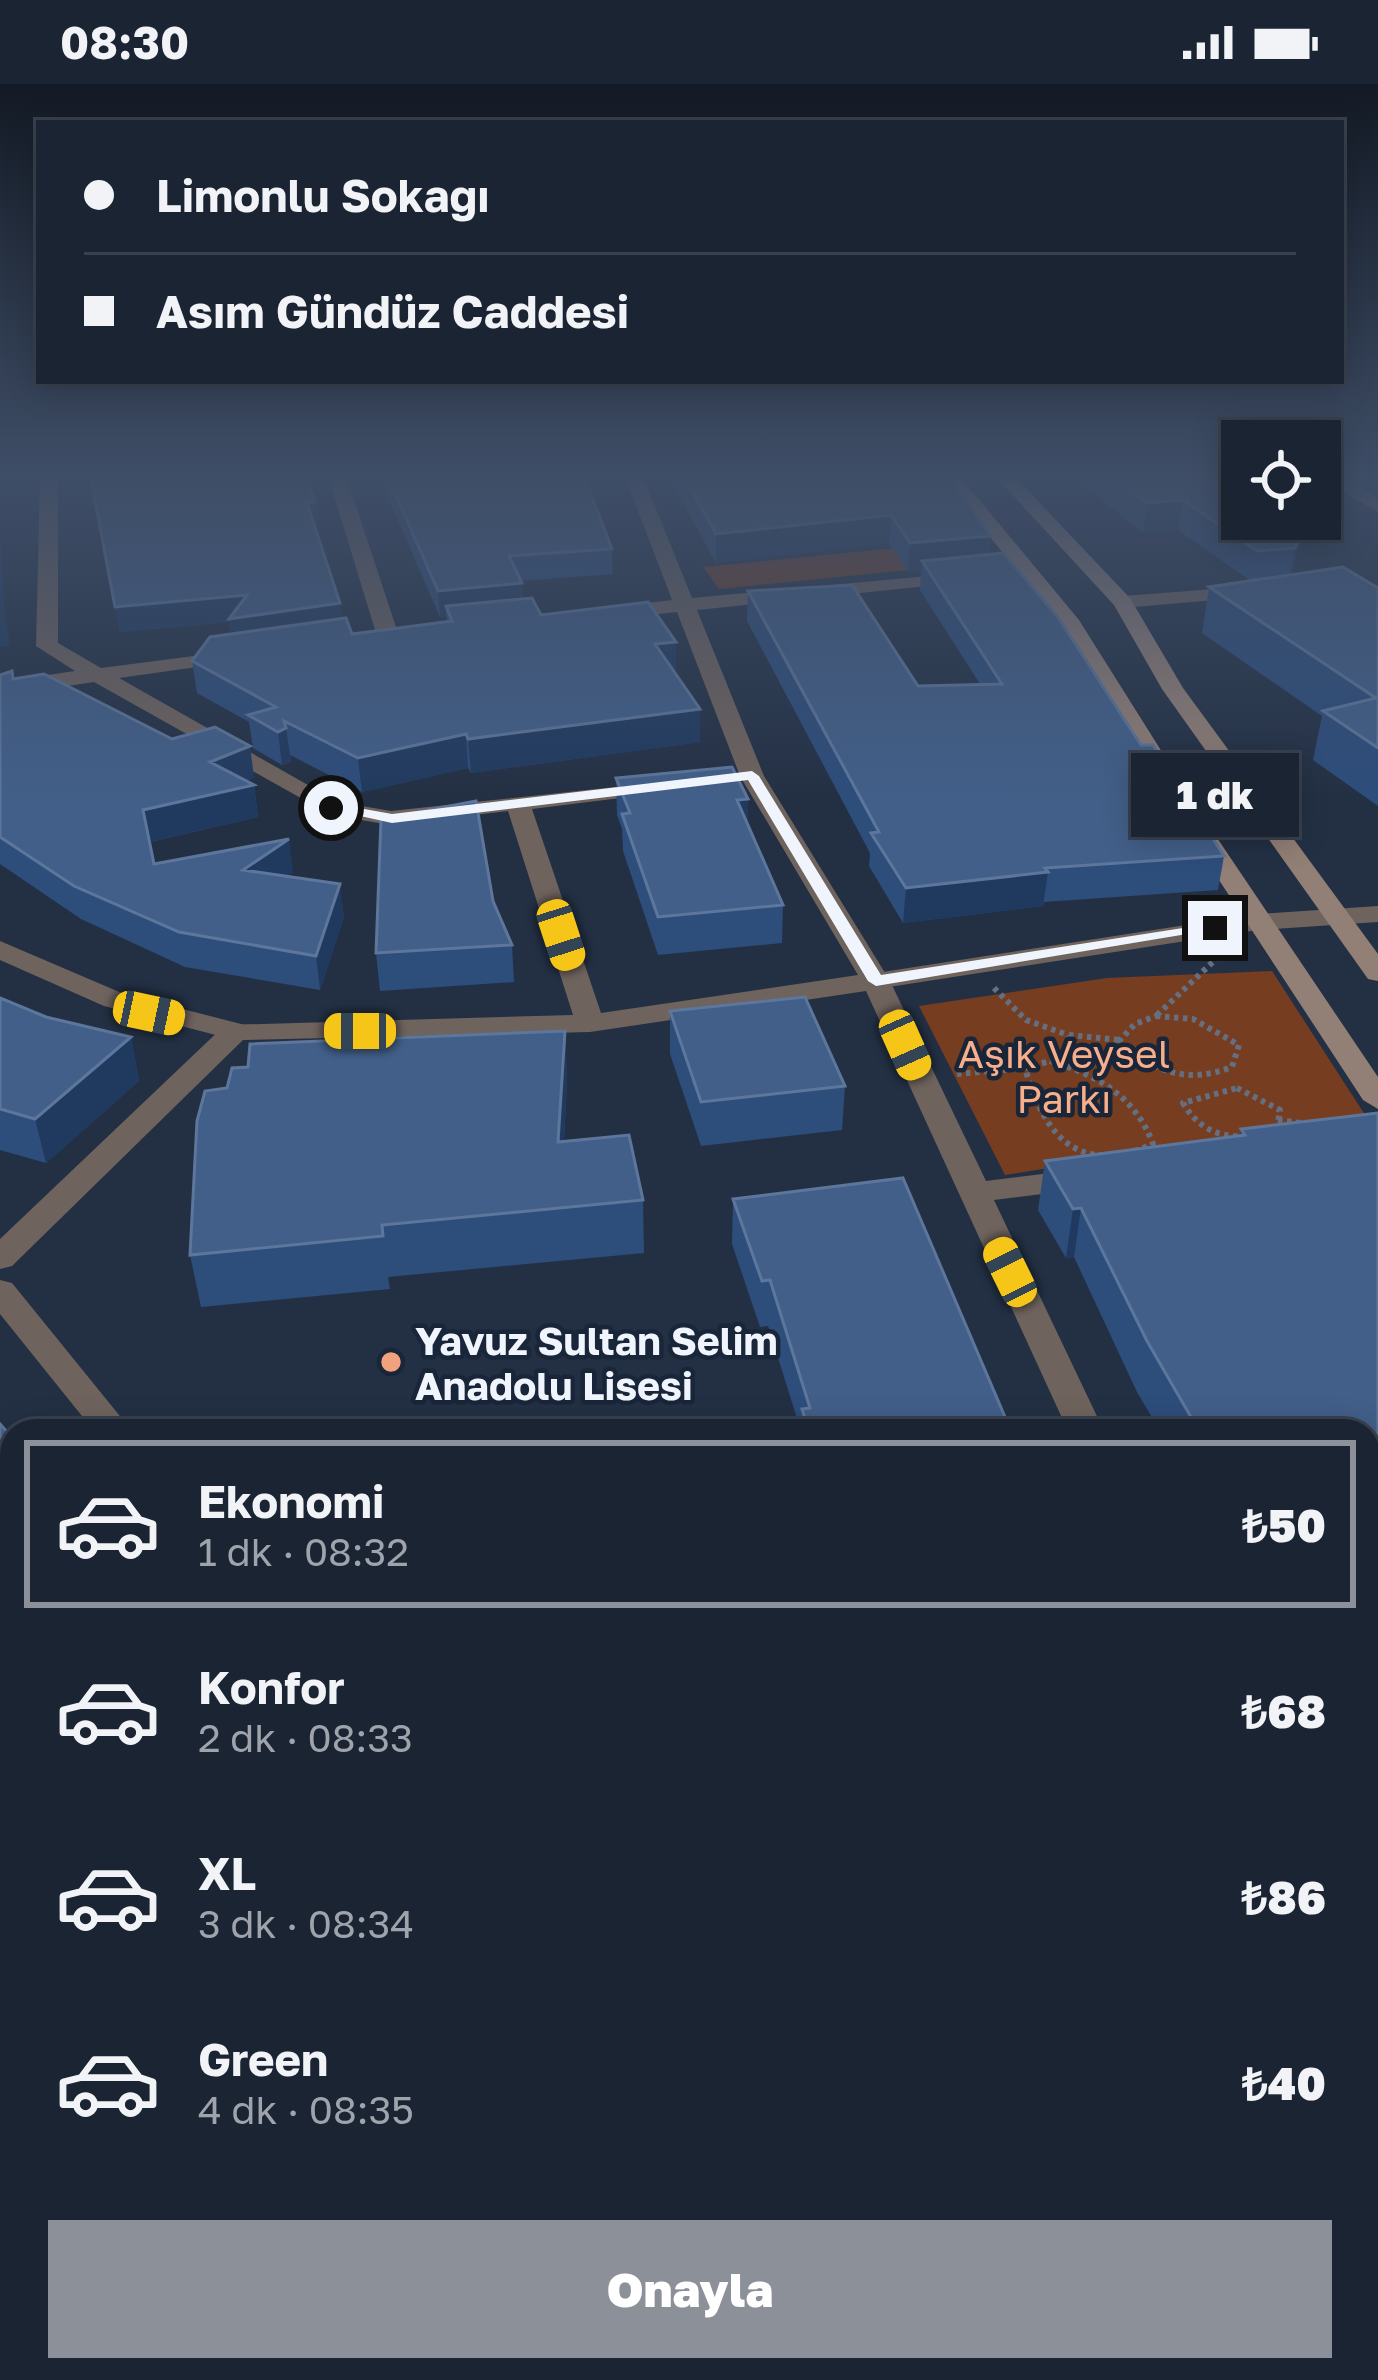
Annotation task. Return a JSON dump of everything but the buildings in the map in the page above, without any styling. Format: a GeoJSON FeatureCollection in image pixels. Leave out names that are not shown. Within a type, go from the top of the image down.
{"type":"FeatureCollection","features":[{"type":"Feature","properties":{"kind":"main road"},"geometry":{"type":"LineString","coordinates":[[1022,586],[1072,625],[1256,922],[1378,1100]]}},
{"type":"Feature","properties":{"kind":"main road"},"geometry":{"type":"LineString","coordinates":[[1108,586],[1123,602],[1174,689],[1341,915],[1378,973]]}},
{"type":"Feature","properties":{"kind":"street"},"geometry":{"type":"LineString","coordinates":[[48,586],[47,646],[331,808],[392,818],[682,784]]}},
{"type":"Feature","properties":{"kind":"street"},"geometry":{"type":"LineString","coordinates":[[373,586],[388,634]]}},
{"type":"Feature","properties":{"kind":"street"},"geometry":{"type":"LineString","coordinates":[[677,586],[740,777],[876,981],[1080,1419]]}},
{"type":"Feature","properties":{"kind":"street"},"geometry":{"type":"LineString","coordinates":[[593,614],[871,586]]}},
{"type":"Feature","properties":{"kind":"street"},"geometry":{"type":"LineString","coordinates":[[1123,602],[1285,590]]}},
{"type":"Feature","properties":{"kind":"street"},"geometry":{"type":"LineString","coordinates":[[0,689],[255,652]]}},
{"type":"Feature","properties":{"kind":"street"},"geometry":{"type":"LineString","coordinates":[[518,803],[590,1023]]}},
{"type":"Feature","properties":{"kind":"street"},"geometry":{"type":"LineString","coordinates":[[0,949],[27,965],[149,1013],[235,1031],[590,1023],[1256,922],[1378,914]]}},
{"type":"Feature","properties":{"kind":"street"},"geometry":{"type":"LineString","coordinates":[[0,1258],[235,1031]]}},
{"type":"Feature","properties":{"kind":"street"},"geometry":{"type":"LineString","coordinates":[[972,1193],[1105,1176]]}},
{"type":"Feature","properties":{"kind":"street"},"geometry":{"type":"LineString","coordinates":[[0,1291],[104,1419]]}},
{"type":"Feature","properties":{"kind":"path"},"geometry":{"type":"LineString","coordinates":[[1120,1040],[1135,1024],[1156,1016],[1256,922]]}},
{"type":"Feature","properties":{"kind":"path"},"geometry":{"type":"LineString","coordinates":[[977,964],[1014,1015],[1038,1028],[1120,1040],[1136,1058],[1160,1071],[1192,1079],[1232,1067],[1239,1046],[1193,1019],[1156,1016]]}},
{"type":"Feature","properties":{"kind":"path"},"geometry":{"type":"LineString","coordinates":[[1068,1035],[1093,1073],[1148,1125],[1153,1144]]}},
{"type":"Feature","properties":{"kind":"path"},"geometry":{"type":"LineString","coordinates":[[920,1077],[1050,1061],[1093,1073]]}},
{"type":"Feature","properties":{"kind":"path"},"geometry":{"type":"LineString","coordinates":[[1025,1067],[1031,1095],[1054,1136],[1070,1150],[1094,1158],[1119,1156],[1153,1144],[1173,1154]]}},
{"type":"Feature","properties":{"kind":"path"},"geometry":{"type":"LineString","coordinates":[[1237,1088],[1280,1110],[1278,1120],[1277,1129],[1253,1139],[1222,1138],[1191,1121],[1183,1103],[1237,1088]]}},
{"type":"Feature","properties":{"kind":"path"},"geometry":{"type":"LineString","coordinates":[[1278,1120],[1318,1125]]}},
{"type":"Feature","properties":{"kind":"green space","name":"Aşık Veysel Parkı"},"geometry":{"type":"Polygon","coordinates":[[[1272,971],[1367,1118],[1005,1175],[919,1006],[1107,978],[1272,971]]]}},
{"type":"Feature","properties":{"kind":"place","name":"Yavuz Sultan Selim Anadolu Lisesi"},"geometry":{"type":"Point","coordinates":[391,1362]}},
{"type":"Feature","properties":{"kind":"route"},"geometry":{"type":"LineString","coordinates":[[331,808],[392,818],[752,776],[876,981],[1215,928]]}}]}
